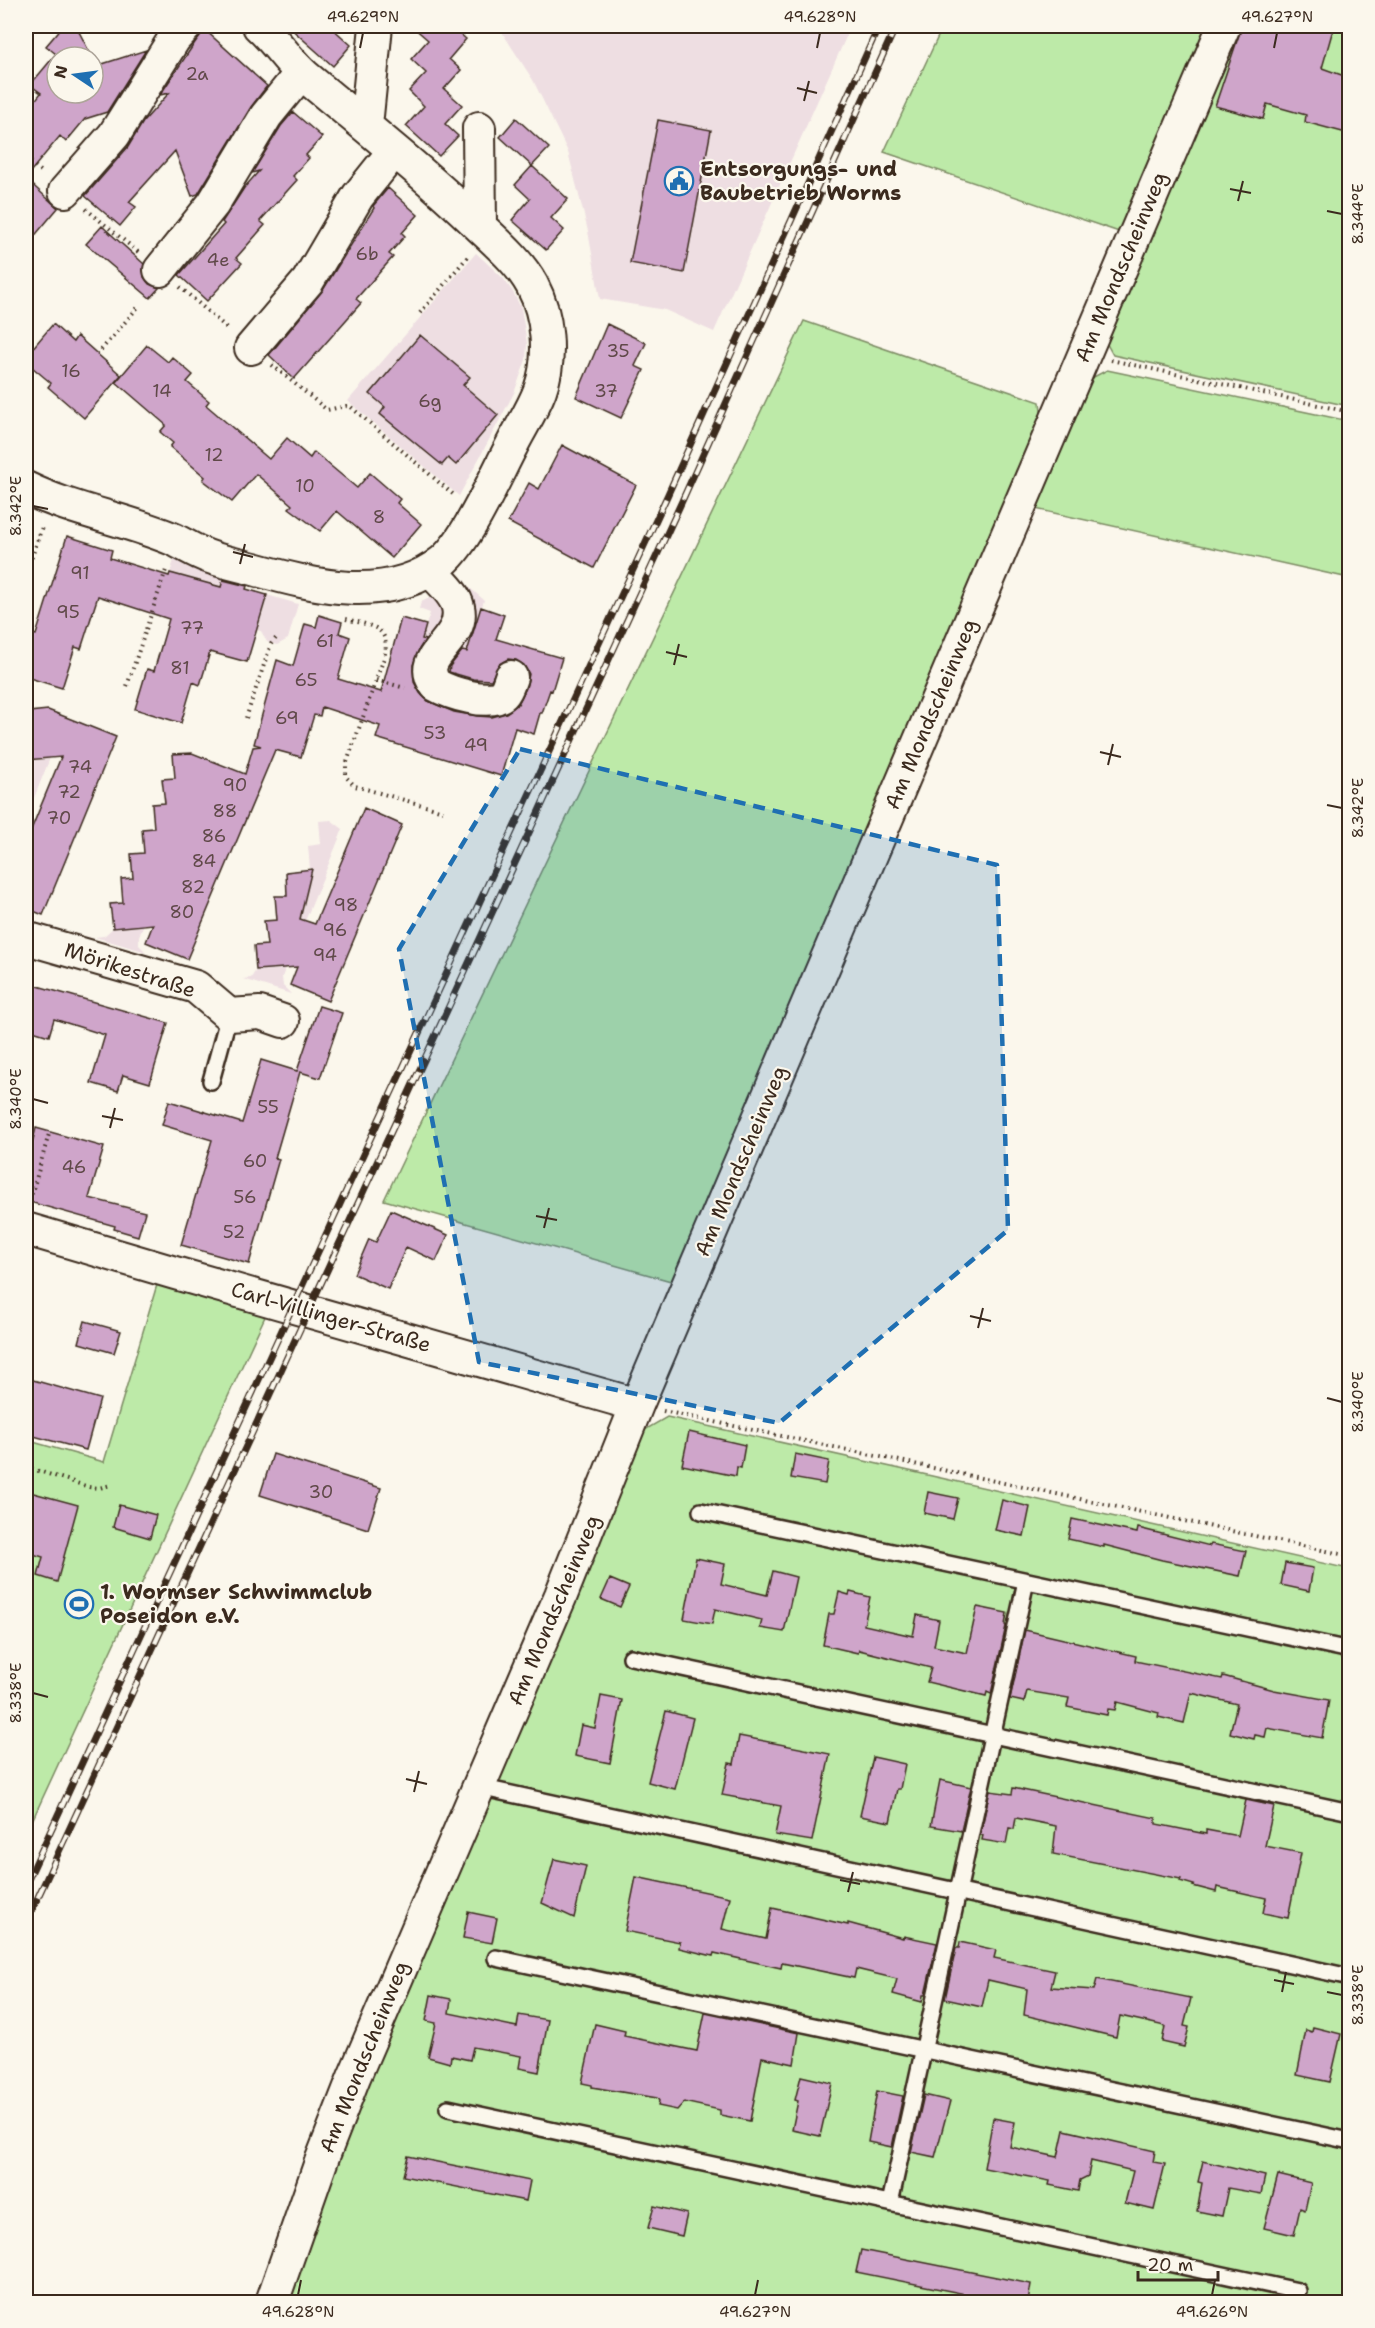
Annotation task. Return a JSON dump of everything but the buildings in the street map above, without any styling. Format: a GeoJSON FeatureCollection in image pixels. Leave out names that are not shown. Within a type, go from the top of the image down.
{"type":"FeatureCollection","features":[{"type":"Feature","properties":{"kind":"street"},"geometry":{"type":"LineString","coordinates":[[65,191],[114,135],[174,39],[186,26]]}},
{"type":"Feature","properties":{"kind":"street"},"geometry":{"type":"LineString","coordinates":[[38,495],[174,540],[201,554],[297,581],[330,588],[390,586],[430,570],[451,554],[476,514],[541,388],[546,363],[547,331],[542,306],[518,263],[450,198],[301,73],[262,26]]}},
{"type":"Feature","properties":{"kind":"street"},"geometry":{"type":"LineString","coordinates":[[366,126],[376,26]]}},
{"type":"Feature","properties":{"kind":"street","name":"Am Mondscheinweg"},"geometry":{"type":"LineString","coordinates":[[272,2302],[322,2159],[354,2077],[561,1595],[637,1405],[1224,26]]}},
{"type":"Feature","properties":{"kind":"street"},"geometry":{"type":"LineString","coordinates":[[159,270],[213,204],[266,116],[301,73]]}},
{"type":"Feature","properties":{"kind":"street"},"geometry":{"type":"LineString","coordinates":[[479,128],[484,230]]}},
{"type":"Feature","properties":{"kind":"street"},"geometry":{"type":"LineString","coordinates":[[251,348],[308,281],[353,203],[394,151]]}},
{"type":"Feature","properties":{"kind":"street"},"geometry":{"type":"LineString","coordinates":[[430,570],[458,606],[455,632],[437,652],[430,672],[431,679],[442,689],[486,701],[501,696],[511,677]]}},
{"type":"Feature","properties":{"kind":"street","name":"Mörikestraße"},"geometry":{"type":"LineString","coordinates":[[26,938],[196,987],[229,1015]]}},
{"type":"Feature","properties":{"kind":"street"},"geometry":{"type":"LineString","coordinates":[[229,1015],[260,1013],[283,1021]]}},
{"type":"Feature","properties":{"kind":"street","name":"Carl-Villinger-Straße"},"geometry":{"type":"LineString","coordinates":[[27,1217],[173,1278],[637,1405]]}},
{"type":"Feature","properties":{"kind":"lane"},"geometry":{"type":"LineString","coordinates":[[211,1081],[229,1015]]}},
{"type":"Feature","properties":{"kind":"lane"},"geometry":{"type":"LineString","coordinates":[[701,1511],[1350,1650]]}},
{"type":"Feature","properties":{"kind":"lane"},"geometry":{"type":"LineString","coordinates":[[890,2203],[1026,1581]]}},
{"type":"Feature","properties":{"kind":"lane"},"geometry":{"type":"LineString","coordinates":[[631,1657],[1350,1812]]}},
{"type":"Feature","properties":{"kind":"lane"},"geometry":{"type":"LineString","coordinates":[[479,1787],[1350,1977]]}},
{"type":"Feature","properties":{"kind":"lane"},"geometry":{"type":"LineString","coordinates":[[496,1958],[1350,2141]]}},
{"type":"Feature","properties":{"kind":"lane"},"geometry":{"type":"LineString","coordinates":[[448,2108],[1298,2291]]}},
{"type":"Feature","properties":{"kind":"path"},"geometry":{"type":"LineString","coordinates":[[420,313],[484,230]]}},
{"type":"Feature","properties":{"kind":"path"},"geometry":{"type":"LineString","coordinates":[[101,350],[139,306]]}},
{"type":"Feature","properties":{"kind":"path"},"geometry":{"type":"LineString","coordinates":[[1084,354],[1350,412]]}},
{"type":"Feature","properties":{"kind":"path"},"geometry":{"type":"LineString","coordinates":[[26,575],[38,495]]}},
{"type":"Feature","properties":{"kind":"path"},"geometry":{"type":"LineString","coordinates":[[127,686],[174,540]]}},
{"type":"Feature","properties":{"kind":"path"},"geometry":{"type":"LineString","coordinates":[[342,617],[381,631],[386,636],[384,658],[346,765],[346,777],[355,786],[443,812]]}},
{"type":"Feature","properties":{"kind":"path"},"geometry":{"type":"LineString","coordinates":[[246,718],[271,644],[277,637]]}},
{"type":"Feature","properties":{"kind":"path"},"geometry":{"type":"LineString","coordinates":[[27,1217],[49,1134]]}},
{"type":"Feature","properties":{"kind":"path"},"geometry":{"type":"LineString","coordinates":[[637,1405],[1350,1556]]}},
{"type":"Feature","properties":{"kind":"path"},"geometry":{"type":"LineString","coordinates":[[26,1467],[89,1487],[99,1488],[111,1485]]}},
{"type":"Feature","properties":{"kind":"highlighted area"},"geometry":{"type":"Polygon","coordinates":[[[520,749],[997,865],[1008,1230],[779,1423],[479,1362],[399,949],[520,749]]]}},
{"type":"Feature","properties":{"kind":"shaded area","name":"Entsorgungs- und Baubetrieb Worms"},"geometry":{"type":"Polygon","coordinates":[[[498,26],[851,26],[714,332],[665,310],[600,299],[588,231],[568,152],[533,80],[498,26]]]}},
{"type":"Feature","properties":{"kind":"shaded area"},"geometry":{"type":"Polygon","coordinates":[[[476,253],[503,278],[521,308],[527,343],[526,360],[514,393],[459,496],[348,401],[476,253]]]}},
{"type":"Feature","properties":{"kind":"shaded area"},"geometry":{"type":"Polygon","coordinates":[[[175,557],[226,572],[211,622],[192,579],[170,573],[175,557]]]}},
{"type":"Feature","properties":{"kind":"shaded area"},"geometry":{"type":"Polygon","coordinates":[[[457,577],[484,600],[468,652],[452,648],[445,672],[452,674],[449,683],[489,685],[497,662],[533,674],[514,718],[406,685],[430,613],[419,609],[421,602],[440,593],[457,577]]]}},
{"type":"Feature","properties":{"kind":"shaded area"},"geometry":{"type":"Polygon","coordinates":[[[267,595],[298,604],[288,639],[277,645],[267,642],[261,631],[256,630],[267,595]]]}},
{"type":"Feature","properties":{"kind":"shaded area"},"geometry":{"type":"Polygon","coordinates":[[[56,743],[26,818],[26,760],[33,759],[56,743]]]}},
{"type":"Feature","properties":{"kind":"shaded area"},"geometry":{"type":"Polygon","coordinates":[[[200,787],[139,936],[139,945],[146,952],[95,937],[104,936],[113,928],[125,926],[146,876],[144,853],[156,852],[200,787]]]}},
{"type":"Feature","properties":{"kind":"shaded area"},"geometry":{"type":"Polygon","coordinates":[[[331,820],[343,829],[282,977],[283,986],[291,994],[243,979],[251,978],[256,970],[268,969],[300,894],[298,871],[310,869],[308,846],[321,844],[319,821],[331,820]]]}},
{"type":"Feature","properties":{"kind":"green space"},"geometry":{"type":"Polygon","coordinates":[[[943,26],[1214,26],[1125,234],[884,152],[943,26]]]}},
{"type":"Feature","properties":{"kind":"green space"},"geometry":{"type":"Polygon","coordinates":[[[1236,26],[1349,26],[1349,406],[1113,355],[1103,337],[1236,26]]]}},
{"type":"Feature","properties":{"kind":"green space"},"geometry":{"type":"Polygon","coordinates":[[[804,321],[1040,402],[1043,428],[678,1283],[384,1200],[804,321]]]}},
{"type":"Feature","properties":{"kind":"green space"},"geometry":{"type":"Polygon","coordinates":[[[1107,370],[1349,421],[1349,578],[1031,508],[1084,382],[1107,370]]]}},
{"type":"Feature","properties":{"kind":"green space","name":"1. Wormser Schwimmclub Poseidon e.V."},"geometry":{"type":"Polygon","coordinates":[[[159,1278],[268,1310],[26,1834],[26,1440],[104,1462],[159,1278]]]}},
{"type":"Feature","properties":{"kind":"green space"},"geometry":{"type":"Polygon","coordinates":[[[667,1417],[1349,1569],[1349,2302],[284,2302],[331,2162],[636,1435],[667,1417]]]}},
{"type":"Feature","properties":{"kind":"railway"},"geometry":{"type":"LineString","coordinates":[[26,1884],[668,494],[879,26]]}},
{"type":"Feature","properties":{"kind":"railway"},"geometry":{"type":"LineString","coordinates":[[26,1923],[682,501],[896,26]]}},
{"type":"Feature","properties":{"kind":"place","name":"Entsorgungs- und Baubetrieb Worms"},"geometry":{"type":"Point","coordinates":[679,181]}},
{"type":"Feature","properties":{"kind":"place","name":"1. Wormser Schwimmclub Poseidon e.V."},"geometry":{"type":"Point","coordinates":[79,1604]}}]}
